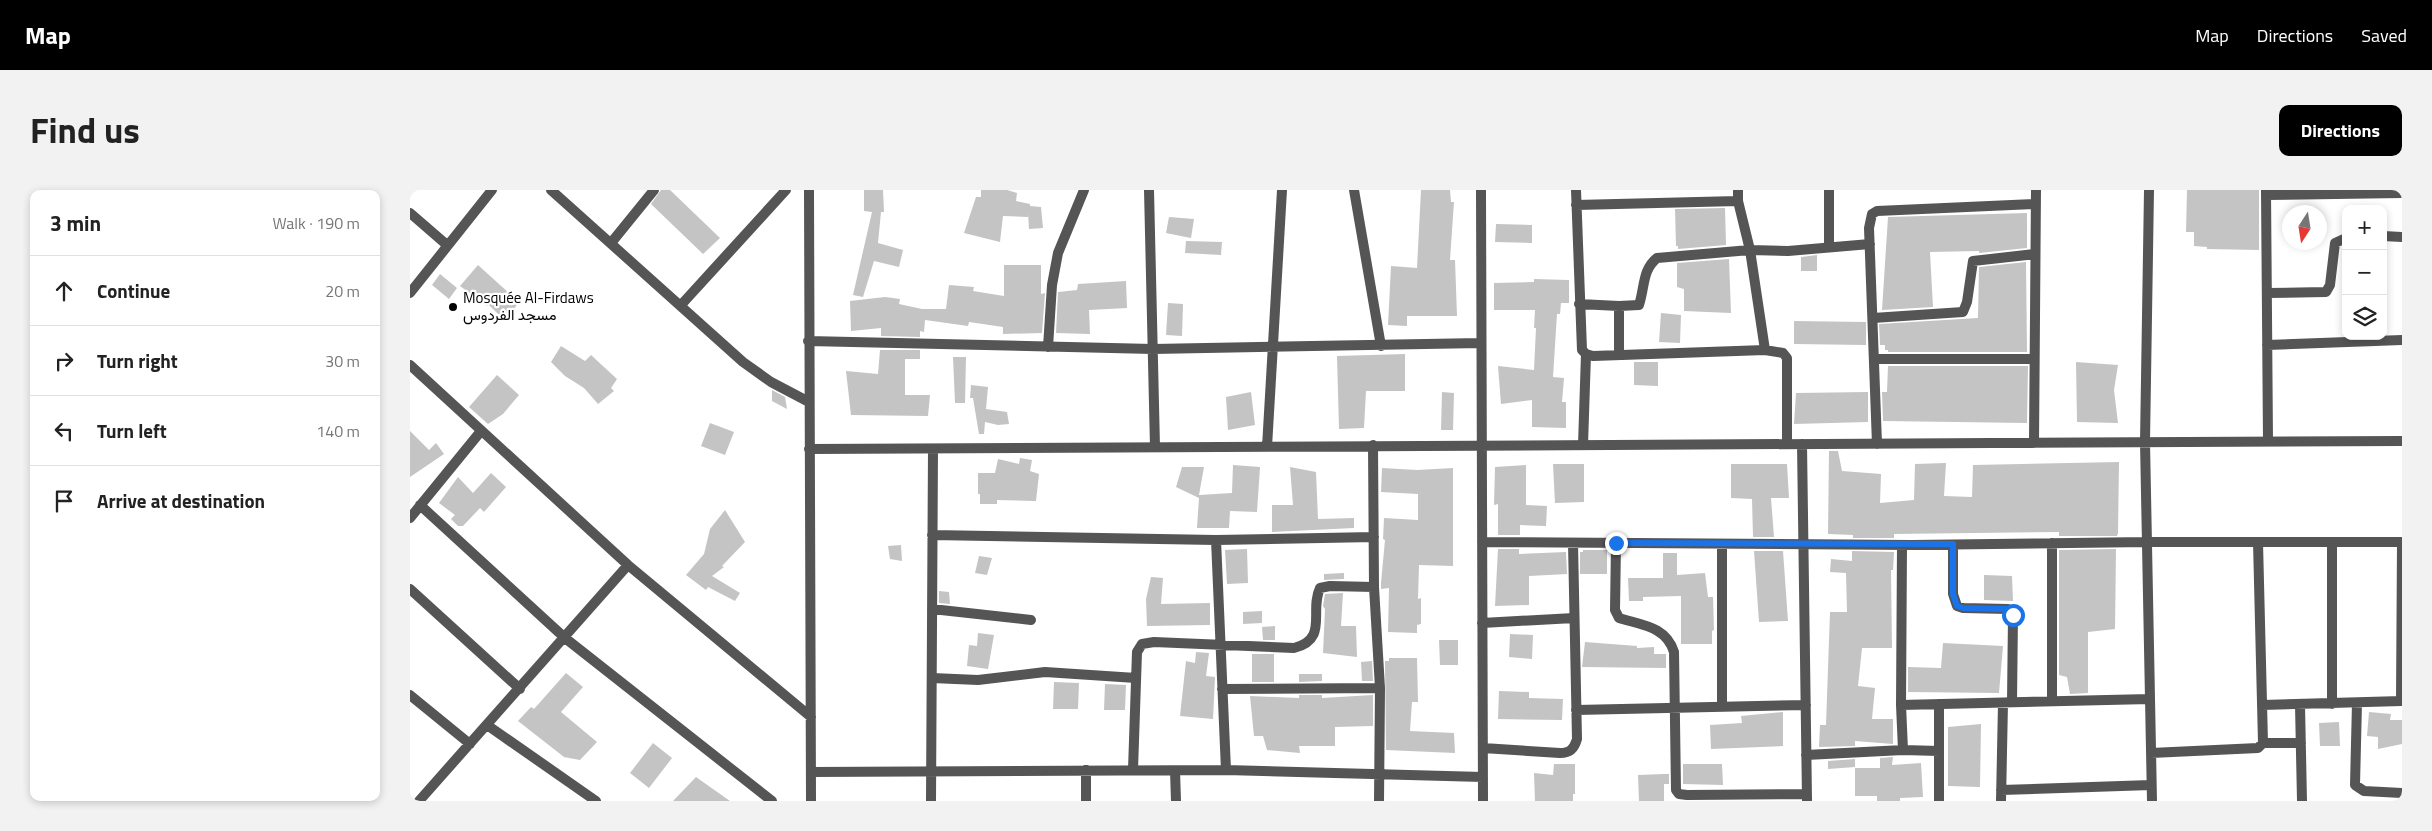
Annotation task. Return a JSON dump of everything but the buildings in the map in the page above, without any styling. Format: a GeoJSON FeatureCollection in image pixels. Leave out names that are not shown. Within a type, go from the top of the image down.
{"type":"FeatureCollection","features":[{"type":"Feature","properties":{"kind":"street"},"geometry":{"type":"LineString","coordinates":[[410,293],[492,190]]}},
{"type":"Feature","properties":{"kind":"street"},"geometry":{"type":"LineString","coordinates":[[552,190],[742,362],[771,382],[809,402]]}},
{"type":"Feature","properties":{"kind":"street"},"geometry":{"type":"LineString","coordinates":[[611,243],[654,190]]}},
{"type":"Feature","properties":{"kind":"street"},"geometry":{"type":"LineString","coordinates":[[681,305],[786,190]]}},
{"type":"Feature","properties":{"kind":"street"},"geometry":{"type":"LineString","coordinates":[[808,190],[811,801]]}},
{"type":"Feature","properties":{"kind":"street"},"geometry":{"type":"LineString","coordinates":[[1048,347],[1052,285],[1058,253],[1084,190]]}},
{"type":"Feature","properties":{"kind":"street"},"geometry":{"type":"LineString","coordinates":[[1149,190],[1156,447]]}},
{"type":"Feature","properties":{"kind":"street"},"geometry":{"type":"LineString","coordinates":[[1267,447],[1282,190]]}},
{"type":"Feature","properties":{"kind":"street"},"geometry":{"type":"LineString","coordinates":[[1354,190],[1381,346]]}},
{"type":"Feature","properties":{"kind":"street"},"geometry":{"type":"LineString","coordinates":[[1480,190],[1483,801]]}},
{"type":"Feature","properties":{"kind":"street"},"geometry":{"type":"LineString","coordinates":[[1576,190],[1580,344],[1586,354],[1583,445]]}},
{"type":"Feature","properties":{"kind":"street"},"geometry":{"type":"LineString","coordinates":[[1738,190],[1738,202],[1750,250],[1764,350]]}},
{"type":"Feature","properties":{"kind":"street"},"geometry":{"type":"LineString","coordinates":[[1829,190],[1829,246]]}},
{"type":"Feature","properties":{"kind":"street"},"geometry":{"type":"LineString","coordinates":[[2034,443],[2036,190]]}},
{"type":"Feature","properties":{"kind":"street"},"geometry":{"type":"LineString","coordinates":[[2149,190],[2145,442],[2152,801]]}},
{"type":"Feature","properties":{"kind":"street"},"geometry":{"type":"LineString","coordinates":[[2268,441],[2266,193],[2402,193]]}},
{"type":"Feature","properties":{"kind":"street"},"geometry":{"type":"LineString","coordinates":[[1576,205],[1738,202]]}},
{"type":"Feature","properties":{"kind":"street"},"geometry":{"type":"LineString","coordinates":[[1877,444],[1870,244],[1870,219],[1872,214],[1877,211],[2036,204]]}},
{"type":"Feature","properties":{"kind":"street"},"geometry":{"type":"LineString","coordinates":[[410,212],[447,245]]}},
{"type":"Feature","properties":{"kind":"street"},"geometry":{"type":"LineString","coordinates":[[2387,236],[2402,237]]}},
{"type":"Feature","properties":{"kind":"street"},"geometry":{"type":"LineString","coordinates":[[2267,293],[2326,292],[2330,285],[2335,243],[2342,240]]}},
{"type":"Feature","properties":{"kind":"street"},"geometry":{"type":"LineString","coordinates":[[1579,304],[1619,306],[1639,304],[1644,291],[1645,272],[1648,264],[1657,258],[1750,250],[1788,251],[1870,244]]}},
{"type":"Feature","properties":{"kind":"street"},"geometry":{"type":"LineString","coordinates":[[1873,318],[1962,312],[1967,302],[1973,261],[2035,254]]}},
{"type":"Feature","properties":{"kind":"street"},"geometry":{"type":"LineString","coordinates":[[1619,306],[1620,355]]}},
{"type":"Feature","properties":{"kind":"street"},"geometry":{"type":"LineString","coordinates":[[2267,345],[2402,340]]}},
{"type":"Feature","properties":{"kind":"street"},"geometry":{"type":"LineString","coordinates":[[808,341],[1153,349],[1481,344]]}},
{"type":"Feature","properties":{"kind":"street"},"geometry":{"type":"LineString","coordinates":[[1586,354],[1620,355],[1764,350],[1783,353],[1787,358],[1787,444]]}},
{"type":"Feature","properties":{"kind":"street"},"geometry":{"type":"LineString","coordinates":[[1875,358],[2034,359]]}},
{"type":"Feature","properties":{"kind":"street"},"geometry":{"type":"LineString","coordinates":[[410,365],[628,565],[811,717]]}},
{"type":"Feature","properties":{"kind":"street"},"geometry":{"type":"LineString","coordinates":[[410,518],[481,431]]}},
{"type":"Feature","properties":{"kind":"street"},"geometry":{"type":"LineString","coordinates":[[809,449],[2402,441]]}},
{"type":"Feature","properties":{"kind":"street"},"geometry":{"type":"LineString","coordinates":[[1616,543],[1615,610],[1619,618],[1647,624],[1658,630],[1672,645],[1674,652],[1676,790],[1687,798],[1807,798],[1802,444]]}},
{"type":"Feature","properties":{"kind":"street"},"geometry":{"type":"LineString","coordinates":[[1372,445],[1374,588],[1380,688],[1379,801]]}},
{"type":"Feature","properties":{"kind":"street"},"geometry":{"type":"LineString","coordinates":[[931,801],[933,449]]}},
{"type":"Feature","properties":{"kind":"street"},"geometry":{"type":"LineString","coordinates":[[420,505],[565,638],[772,801]]}},
{"type":"Feature","properties":{"kind":"street"},"geometry":{"type":"LineString","coordinates":[[932,535],[1216,540],[1374,537]]}},
{"type":"Feature","properties":{"kind":"street"},"geometry":{"type":"LineString","coordinates":[[1216,540],[1226,770]]}},
{"type":"Feature","properties":{"kind":"street"},"geometry":{"type":"LineString","coordinates":[[1482,542],[1902,545],[2147,542],[2402,542],[2401,701],[2262,705]]}},
{"type":"Feature","properties":{"kind":"street"},"geometry":{"type":"LineString","coordinates":[[2151,753],[2258,748],[2263,742],[2258,542]]}},
{"type":"Feature","properties":{"kind":"street"},"geometry":{"type":"LineString","coordinates":[[2332,542],[2332,704]]}},
{"type":"Feature","properties":{"kind":"street"},"geometry":{"type":"LineString","coordinates":[[1483,748],[1568,753],[1575,747],[1577,739],[1573,543]]}},
{"type":"Feature","properties":{"kind":"street"},"geometry":{"type":"LineString","coordinates":[[2052,543],[2052,701]]}},
{"type":"Feature","properties":{"kind":"street"},"geometry":{"type":"LineString","coordinates":[[1722,544],[1722,707]]}},
{"type":"Feature","properties":{"kind":"street"},"geometry":{"type":"LineString","coordinates":[[1953,544],[1953,594],[1957,606],[1963,608],[2008,609],[2013,615],[2001,801]]}},
{"type":"Feature","properties":{"kind":"street"},"geometry":{"type":"LineString","coordinates":[[1902,545],[1900,705],[1903,750]]}},
{"type":"Feature","properties":{"kind":"street"},"geometry":{"type":"LineString","coordinates":[[419,801],[488,726],[628,565]]}},
{"type":"Feature","properties":{"kind":"street"},"geometry":{"type":"LineString","coordinates":[[1133,770],[1137,652],[1142,644],[1154,642],[1280,648],[1301,646],[1310,640],[1316,630],[1317,594],[1320,588],[1330,586],[1374,588]]}},
{"type":"Feature","properties":{"kind":"street"},"geometry":{"type":"LineString","coordinates":[[410,589],[520,689]]}},
{"type":"Feature","properties":{"kind":"street"},"geometry":{"type":"LineString","coordinates":[[932,609],[1031,620]]}},
{"type":"Feature","properties":{"kind":"street"},"geometry":{"type":"LineString","coordinates":[[1482,623],[1574,618]]}},
{"type":"Feature","properties":{"kind":"street"},"geometry":{"type":"LineString","coordinates":[[932,678],[978,680],[1045,672],[1136,678]]}},
{"type":"Feature","properties":{"kind":"street"},"geometry":{"type":"LineString","coordinates":[[1222,689],[1380,688]]}},
{"type":"Feature","properties":{"kind":"street"},"geometry":{"type":"LineString","coordinates":[[410,695],[470,744]]}},
{"type":"Feature","properties":{"kind":"street"},"geometry":{"type":"LineString","coordinates":[[1900,705],[2150,699]]}},
{"type":"Feature","properties":{"kind":"street"},"geometry":{"type":"LineString","coordinates":[[2358,703],[2354,785],[2364,791],[2402,793]]}},
{"type":"Feature","properties":{"kind":"street"},"geometry":{"type":"LineString","coordinates":[[1938,801],[1939,704]]}},
{"type":"Feature","properties":{"kind":"street"},"geometry":{"type":"LineString","coordinates":[[1576,710],[1806,705]]}},
{"type":"Feature","properties":{"kind":"street"},"geometry":{"type":"LineString","coordinates":[[2300,705],[2302,801]]}},
{"type":"Feature","properties":{"kind":"street"},"geometry":{"type":"LineString","coordinates":[[488,726],[596,801]]}},
{"type":"Feature","properties":{"kind":"street"},"geometry":{"type":"LineString","coordinates":[[2263,742],[2301,743]]}},
{"type":"Feature","properties":{"kind":"street"},"geometry":{"type":"LineString","coordinates":[[1806,755],[1903,750],[1939,751]]}},
{"type":"Feature","properties":{"kind":"street"},"geometry":{"type":"LineString","coordinates":[[1086,770],[1086,801]]}},
{"type":"Feature","properties":{"kind":"street"},"geometry":{"type":"LineString","coordinates":[[1175,770],[1176,801]]}},
{"type":"Feature","properties":{"kind":"street"},"geometry":{"type":"LineString","coordinates":[[811,772],[1226,770],[1483,776]]}},
{"type":"Feature","properties":{"kind":"street"},"geometry":{"type":"LineString","coordinates":[[2001,790],[2152,785]]}},
{"type":"Feature","properties":{"kind":"place","name":"Mosquée Al-Firdaws مسجد الفردوس"},"geometry":{"type":"Point","coordinates":[453,307]}},
{"type":"Feature","properties":{"kind":"route"},"geometry":{"type":"LineString","coordinates":[[1616,543],[1953,544],[1953,594],[1954,602],[1957,606],[1963,608],[2008,609],[2013,615]]}}]}
